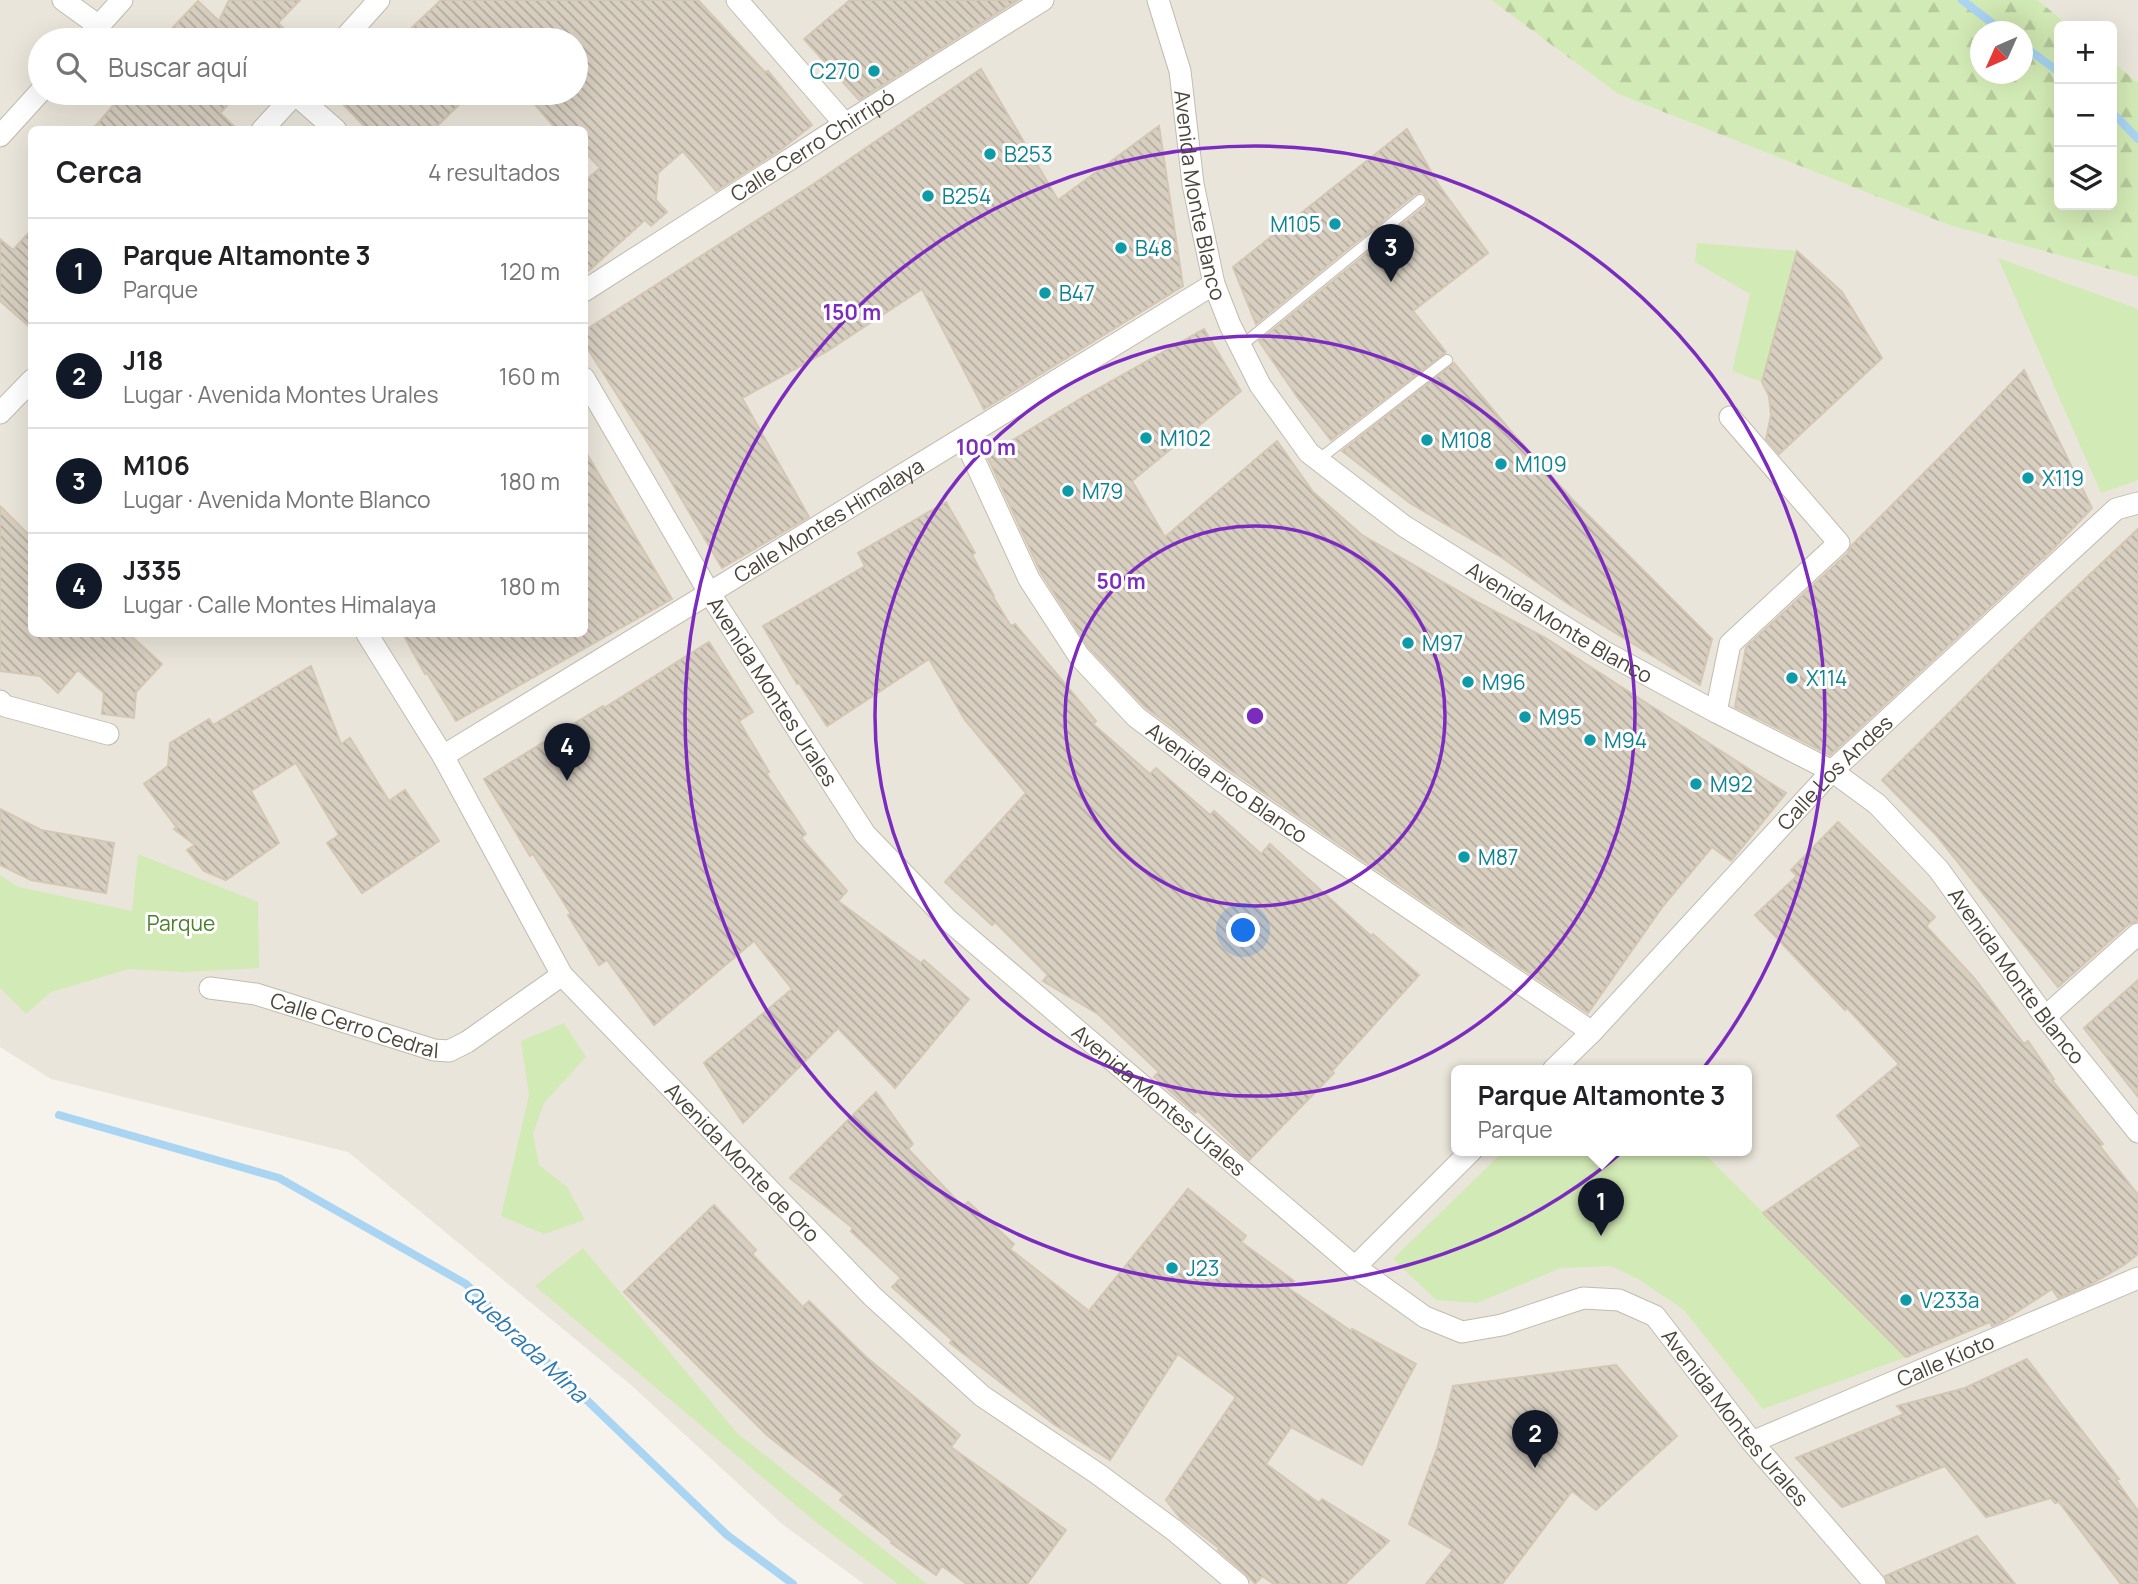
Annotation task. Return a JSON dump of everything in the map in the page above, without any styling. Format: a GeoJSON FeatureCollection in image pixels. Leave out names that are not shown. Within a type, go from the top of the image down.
{"type":"FeatureCollection","features":[{"type":"Feature","properties":{"kind":"street"},"geometry":{"type":"LineString","coordinates":[[63,0],[88,28]]}},
{"type":"Feature","properties":{"kind":"street"},"geometry":{"type":"LineString","coordinates":[[97,28],[122,0]]}},
{"type":"Feature","properties":{"kind":"street"},"geometry":{"type":"LineString","coordinates":[[354,28],[379,0]]}},
{"type":"Feature","properties":{"kind":"street"},"geometry":{"type":"LineString","coordinates":[[737,0],[845,124]]}},
{"type":"Feature","properties":{"kind":"street","name":"Calle Cerro Chirripó"},"geometry":{"type":"LineString","coordinates":[[588,288],[1043,0]]}},
{"type":"Feature","properties":{"kind":"street","name":"Avenida Monte Blanco"},"geometry":{"type":"LineString","coordinates":[[1158,0],[1180,71],[1194,184],[1214,284],[1260,385],[1309,453],[1404,526],[1603,651],[1832,771],[1877,804],[1939,870],[2045,1017],[2138,1132]]}},
{"type":"Feature","properties":{"kind":"street"},"geometry":{"type":"LineString","coordinates":[[0,136],[28,105]]}},
{"type":"Feature","properties":{"kind":"street"},"geometry":{"type":"LineString","coordinates":[[266,126],[284,105]]}},
{"type":"Feature","properties":{"kind":"street"},"geometry":{"type":"LineString","coordinates":[[308,105],[332,126]]}},
{"type":"Feature","properties":{"kind":"street","name":"Calle Montes Himalaya"},"geometry":{"type":"LineString","coordinates":[[443,756],[1214,284]]}},
{"type":"Feature","properties":{"kind":"street"},"geometry":{"type":"LineString","coordinates":[[0,414],[28,384]]}},
{"type":"Feature","properties":{"kind":"street","name":"Avenida Montes Urales"},"geometry":{"type":"LineString","coordinates":[[588,386],[710,594],[865,834],[948,920],[1355,1267],[1425,1317],[1462,1332],[1502,1325],[1583,1298],[1619,1300],[1655,1316],[1752,1442],[1875,1584]]}},
{"type":"Feature","properties":{"kind":"street"},"geometry":{"type":"LineString","coordinates":[[1716,712],[1730,644],[1839,543],[1730,417]]}},
{"type":"Feature","properties":{"kind":"street","name":"Avenida Pico Blanco"},"geometry":{"type":"LineString","coordinates":[[964,438],[1029,579],[1079,656],[1136,717],[1219,779],[1592,1031]]}},
{"type":"Feature","properties":{"kind":"street","name":"Calle Los Andes"},"geometry":{"type":"LineString","coordinates":[[1558,1065],[1832,771],[2116,509],[2138,503]]}},
{"type":"Feature","properties":{"kind":"street","name":"Avenida Monte de Oro"},"geometry":{"type":"LineString","coordinates":[[369,637],[443,756],[562,975],[872,1296],[962,1378],[982,1396],[1098,1474],[1175,1531],[1238,1584]]}},
{"type":"Feature","properties":{"kind":"street"},"geometry":{"type":"LineString","coordinates":[[0,701],[5,706],[108,734]]}},
{"type":"Feature","properties":{"kind":"street"},"geometry":{"type":"LineString","coordinates":[[2045,1017],[2138,934]]}},
{"type":"Feature","properties":{"kind":"street","name":"Calle Cerro Cedral"},"geometry":{"type":"LineString","coordinates":[[210,988],[256,994],[434,1049],[449,1051],[467,1042],[562,975]]}},
{"type":"Feature","properties":{"kind":"street"},"geometry":{"type":"LineString","coordinates":[[1355,1267],[1466,1156]]}},
{"type":"Feature","properties":{"kind":"street","name":"Calle Kioto"},"geometry":{"type":"LineString","coordinates":[[1752,1442],[2138,1278]]}},
{"type":"Feature","properties":{"kind":"lane"},"geometry":{"type":"LineString","coordinates":[[1241,346],[1420,200]]}},
{"type":"Feature","properties":{"kind":"lane"},"geometry":{"type":"LineString","coordinates":[[1318,460],[1447,360]]}},
{"type":"Feature","properties":{"kind":"shaded area"},"geometry":{"type":"Polygon","coordinates":[[[0,0],[1491,0],[1618,94],[1949,225],[2138,277],[2138,1584],[864,1584],[782,1524],[631,1385],[348,1152],[51,1079],[0,1047],[0,0]]]}},
{"type":"Feature","properties":{"kind":"shaded area"},"geometry":{"type":"Polygon","coordinates":[[[2038,0],[2138,0],[2138,83],[2117,65],[2117,21],[2063,21],[2038,0]]]}},
{"type":"Feature","properties":{"kind":"green space"},"geometry":{"type":"Polygon","coordinates":[[[1491,0],[2038,0],[2063,21],[2054,21],[2054,210],[2117,210],[2117,65],[2138,83],[2138,277],[1949,225],[1618,94],[1491,0]]]}},
{"type":"Feature","properties":{"kind":"green space"},"geometry":{"type":"Polygon","coordinates":[[[1697,243],[1797,251],[1762,382],[1732,371],[1750,294],[1695,262],[1697,243]]]}},
{"type":"Feature","properties":{"kind":"green space"},"geometry":{"type":"Polygon","coordinates":[[[1998,258],[2138,309],[2138,480],[2101,493],[1998,258]]]}},
{"type":"Feature","properties":{"kind":"green space","name":"Parque"},"geometry":{"type":"Polygon","coordinates":[[[138,854],[258,902],[259,968],[183,972],[129,969],[51,992],[26,1014],[0,988],[0,875],[18,887],[132,911],[138,854]]]}},
{"type":"Feature","properties":{"kind":"green space"},"geometry":{"type":"Polygon","coordinates":[[[564,1023],[586,1057],[544,1103],[533,1133],[539,1165],[567,1187],[585,1220],[544,1234],[501,1216],[529,1095],[521,1041],[564,1023]]]}},
{"type":"Feature","properties":{"kind":"green space"},"geometry":{"type":"Polygon","coordinates":[[[1499,1156],[1707,1156],[1906,1357],[1763,1409],[1683,1309],[1638,1279],[1611,1266],[1561,1268],[1477,1303],[1436,1300],[1393,1259],[1499,1156]]]}},
{"type":"Feature","properties":{"kind":"green space"},"geometry":{"type":"Polygon","coordinates":[[[583,1248],[737,1433],[927,1584],[898,1584],[817,1523],[535,1286],[583,1248]]]}},
{"type":"Feature","properties":{"kind":"building"},"geometry":{"type":"Polygon","coordinates":[[[229,0],[300,0],[278,23],[283,28],[172,28],[198,1],[219,21],[229,0]]]}},
{"type":"Feature","properties":{"kind":"building"},"geometry":{"type":"Polygon","coordinates":[[[441,0],[698,0],[765,72],[768,71],[812,125],[783,148],[716,191],[683,151],[658,173],[656,200],[667,212],[651,226],[645,220],[588,271],[588,178],[600,168],[588,155],[588,126],[554,126],[535,105],[588,105],[588,28],[412,28],[441,0]]]}},
{"type":"Feature","properties":{"kind":"building","name":"C270"},"geometry":{"type":"Polygon","coordinates":[[[850,0],[1018,0],[859,100],[804,39],[850,0]]]}},
{"type":"Feature","properties":{"kind":"building"},"geometry":{"type":"Polygon","coordinates":[[[981,69],[1058,200],[1159,126],[1183,286],[984,409],[922,289],[826,352],[742,398],[809,517],[722,568],[655,454],[588,349],[588,328],[812,185],[981,69]]]}},
{"type":"Feature","properties":{"kind":"building"},"geometry":{"type":"Polygon","coordinates":[[[114,105],[228,105],[220,113],[234,126],[95,126],[114,105]]]}},
{"type":"Feature","properties":{"kind":"building"},"geometry":{"type":"Polygon","coordinates":[[[344,105],[459,105],[437,126],[364,126],[344,105]]]}},
{"type":"Feature","properties":{"kind":"building"},"geometry":{"type":"Polygon","coordinates":[[[1407,129],[1438,184],[1488,253],[1413,311],[1446,352],[1331,440],[1259,341],[1425,206],[1428,202],[1426,196],[1422,192],[1415,194],[1256,324],[1233,267],[1407,129]]]}},
{"type":"Feature","properties":{"kind":"building"},"geometry":{"type":"Polygon","coordinates":[[[28,233],[28,326],[0,301],[0,239],[13,250],[28,233]]]}},
{"type":"Feature","properties":{"kind":"building"},"geometry":{"type":"Polygon","coordinates":[[[1797,251],[1842,292],[1882,358],[1779,454],[1766,439],[1771,415],[1769,396],[1762,382],[1797,251]]]}},
{"type":"Feature","properties":{"kind":"building"},"geometry":{"type":"Polygon","coordinates":[[[1204,329],[1241,391],[1132,481],[1165,537],[1277,441],[1313,492],[1362,535],[1479,603],[1544,637],[1786,793],[1731,861],[1712,847],[1663,906],[1588,1013],[1227,768],[1145,707],[1089,648],[1041,573],[987,456],[1083,397],[1204,329]]]}},
{"type":"Feature","properties":{"kind":"building"},"geometry":{"type":"Polygon","coordinates":[[[1454,363],[1573,500],[1712,639],[1700,685],[1570,605],[1501,557],[1410,503],[1342,451],[1454,363]]]}},
{"type":"Feature","properties":{"kind":"building"},"geometry":{"type":"Polygon","coordinates":[[[2024,370],[2092,508],[2055,547],[1830,755],[1735,707],[1746,647],[1848,553],[1852,545],[2024,370]]]}},
{"type":"Feature","properties":{"kind":"building"},"geometry":{"type":"Polygon","coordinates":[[[588,456],[672,599],[456,721],[427,673],[425,674],[405,637],[588,637],[588,456]]]}},
{"type":"Feature","properties":{"kind":"building"},"geometry":{"type":"Polygon","coordinates":[[[946,502],[975,553],[972,555],[993,597],[1011,626],[1015,624],[1096,721],[1093,724],[1150,774],[1156,768],[1210,815],[1214,811],[1261,854],[1270,844],[1371,936],[1373,934],[1419,975],[1332,1071],[1334,1073],[1249,1160],[1198,1111],[1195,1113],[1154,1077],[1159,1072],[1098,1014],[1043,981],[1048,975],[995,922],[992,925],[945,882],[1026,793],[965,720],[929,659],[827,726],[799,683],[797,684],[763,626],[865,566],[858,553],[946,502]]]}},
{"type":"Feature","properties":{"kind":"building"},"geometry":{"type":"Polygon","coordinates":[[[0,506],[28,534],[28,637],[132,637],[162,664],[136,692],[134,718],[102,714],[104,693],[78,670],[58,693],[40,676],[0,671],[0,506]]]}},
{"type":"Feature","properties":{"kind":"building"},"geometry":{"type":"Polygon","coordinates":[[[2138,529],[2138,921],[2129,924],[2058,987],[1937,836],[1882,780],[2048,614],[2138,529]]]}},
{"type":"Feature","properties":{"kind":"building"},"geometry":{"type":"Polygon","coordinates":[[[709,642],[753,712],[739,721],[769,772],[766,773],[806,834],[801,838],[847,891],[838,901],[921,963],[924,960],[969,999],[895,1088],[838,1028],[743,1123],[704,1063],[792,989],[754,941],[654,1025],[607,960],[599,965],[568,915],[571,914],[533,854],[530,856],[484,779],[709,642]]]}},
{"type":"Feature","properties":{"kind":"building"},"geometry":{"type":"Polygon","coordinates":[[[311,666],[341,744],[350,738],[389,801],[405,790],[439,841],[362,893],[327,843],[339,835],[296,763],[251,791],[279,843],[226,880],[204,871],[187,850],[195,845],[174,829],[177,828],[144,784],[168,766],[170,743],[209,719],[213,725],[311,666]]]}},
{"type":"Feature","properties":{"kind":"building"},"geometry":{"type":"Polygon","coordinates":[[[0,809],[41,830],[114,843],[106,893],[31,880],[0,865],[0,809]]]}},
{"type":"Feature","properties":{"kind":"building"},"geometry":{"type":"Polygon","coordinates":[[[1838,822],[1935,917],[1926,926],[1974,978],[2024,1044],[2028,1041],[2054,1079],[2052,1080],[2103,1144],[2100,1146],[2138,1195],[2138,1254],[2124,1265],[2091,1284],[2058,1298],[2052,1289],[2001,1322],[1992,1326],[1990,1322],[1906,1357],[1763,1213],[1861,1146],[1837,1116],[1899,1064],[1755,915],[1797,876],[1791,870],[1838,822]]]}},
{"type":"Feature","properties":{"kind":"building"},"geometry":{"type":"Polygon","coordinates":[[[2138,980],[2138,1097],[2084,1028],[2138,980]]]}},
{"type":"Feature","properties":{"kind":"building"},"geometry":{"type":"Polygon","coordinates":[[[876,1092],[913,1144],[908,1149],[963,1207],[968,1202],[1014,1244],[1010,1249],[1089,1311],[1188,1189],[1246,1236],[1241,1242],[1294,1281],[1288,1288],[1351,1331],[1352,1329],[1416,1364],[1362,1465],[1291,1427],[1266,1464],[1319,1503],[1322,1499],[1389,1541],[1345,1584],[1274,1584],[1262,1576],[1255,1584],[1218,1550],[1219,1548],[1181,1519],[1166,1500],[1236,1397],[1178,1354],[1110,1460],[1055,1425],[950,1343],[952,1340],[892,1287],[901,1278],[851,1231],[853,1228],[790,1178],[876,1092]]]}},
{"type":"Feature","properties":{"kind":"building"},"geometry":{"type":"Polygon","coordinates":[[[714,1205],[756,1250],[752,1254],[803,1307],[809,1301],[866,1357],[960,1435],[951,1447],[1066,1530],[1027,1584],[967,1584],[942,1566],[936,1575],[891,1543],[892,1541],[840,1500],[844,1495],[768,1436],[624,1292],[714,1205]]]}},
{"type":"Feature","properties":{"kind":"building"},"geometry":{"type":"Polygon","coordinates":[[[2027,1359],[2119,1479],[2116,1480],[2138,1511],[2138,1584],[2121,1584],[2059,1502],[2055,1503],[2051,1498],[1986,1517],[1945,1466],[1842,1507],[1796,1458],[1904,1414],[1897,1406],[1965,1388],[2027,1359]]]}},
{"type":"Feature","properties":{"kind":"building"},"geometry":{"type":"Polygon","coordinates":[[[1616,1365],[1677,1436],[1596,1510],[1572,1491],[1502,1584],[1426,1584],[1453,1550],[1409,1524],[1438,1446],[1453,1386],[1616,1365]]]}},
{"type":"Feature","properties":{"kind":"building"},"geometry":{"type":"Polygon","coordinates":[[[1977,1536],[2015,1584],[1888,1584],[1885,1576],[1977,1536]]]}},
{"type":"Feature","properties":{"kind":"waterway"},"geometry":{"type":"LineString","coordinates":[[1962,0],[1990,21]]}},
{"type":"Feature","properties":{"kind":"waterway"},"geometry":{"type":"LineString","coordinates":[[2033,53],[2054,68]]}},
{"type":"Feature","properties":{"kind":"waterway"},"geometry":{"type":"LineString","coordinates":[[2117,117],[2138,139]]}},
{"type":"Feature","properties":{"kind":"waterway","name":"Quebrada Mina"},"geometry":{"type":"LineString","coordinates":[[59,1115],[279,1178],[466,1284],[727,1535],[793,1584]]}},
{"type":"Feature","properties":{"kind":"place","name":"C270"},"geometry":{"type":"Point","coordinates":[874,71]}},
{"type":"Feature","properties":{"kind":"place","name":"B253"},"geometry":{"type":"Point","coordinates":[990,154]}},
{"type":"Feature","properties":{"kind":"place","name":"B254"},"geometry":{"type":"Point","coordinates":[928,196]}},
{"type":"Feature","properties":{"kind":"place","name":"M105"},"geometry":{"type":"Point","coordinates":[1335,224]}},
{"type":"Feature","properties":{"kind":"place","name":"B48"},"geometry":{"type":"Point","coordinates":[1121,248]}},
{"type":"Feature","properties":{"kind":"place","name":"M106"},"geometry":{"type":"Point","coordinates":[1391,282]}},
{"type":"Feature","properties":{"kind":"place","name":"B47"},"geometry":{"type":"Point","coordinates":[1045,293]}},
{"type":"Feature","properties":{"kind":"place","name":"M102"},"geometry":{"type":"Point","coordinates":[1146,438]}},
{"type":"Feature","properties":{"kind":"place","name":"M108"},"geometry":{"type":"Point","coordinates":[1427,440]}},
{"type":"Feature","properties":{"kind":"place","name":"M109"},"geometry":{"type":"Point","coordinates":[1501,464]}},
{"type":"Feature","properties":{"kind":"place","name":"X119"},"geometry":{"type":"Point","coordinates":[2028,478]}},
{"type":"Feature","properties":{"kind":"place","name":"M79"},"geometry":{"type":"Point","coordinates":[1068,491]}},
{"type":"Feature","properties":{"kind":"place","name":"M97"},"geometry":{"type":"Point","coordinates":[1408,643]}},
{"type":"Feature","properties":{"kind":"place","name":"X114"},"geometry":{"type":"Point","coordinates":[1792,678]}},
{"type":"Feature","properties":{"kind":"place","name":"M96"},"geometry":{"type":"Point","coordinates":[1468,682]}},
{"type":"Feature","properties":{"kind":"place","name":"M95"},"geometry":{"type":"Point","coordinates":[1525,717]}},
{"type":"Feature","properties":{"kind":"place","name":"M94"},"geometry":{"type":"Point","coordinates":[1590,740]}},
{"type":"Feature","properties":{"kind":"place","name":"J335"},"geometry":{"type":"Point","coordinates":[567,781]}},
{"type":"Feature","properties":{"kind":"place","name":"M92"},"geometry":{"type":"Point","coordinates":[1696,784]}},
{"type":"Feature","properties":{"kind":"place","name":"M87"},"geometry":{"type":"Point","coordinates":[1464,857]}},
{"type":"Feature","properties":{"kind":"place","name":"Parque Altamonte 3"},"geometry":{"type":"Point","coordinates":[1601,1236]}},
{"type":"Feature","properties":{"kind":"place","name":"J23"},"geometry":{"type":"Point","coordinates":[1172,1268]}},
{"type":"Feature","properties":{"kind":"place","name":"V233a"},"geometry":{"type":"Point","coordinates":[1906,1300]}},
{"type":"Feature","properties":{"kind":"place","name":"J18"},"geometry":{"type":"Point","coordinates":[1535,1468]}}]}
